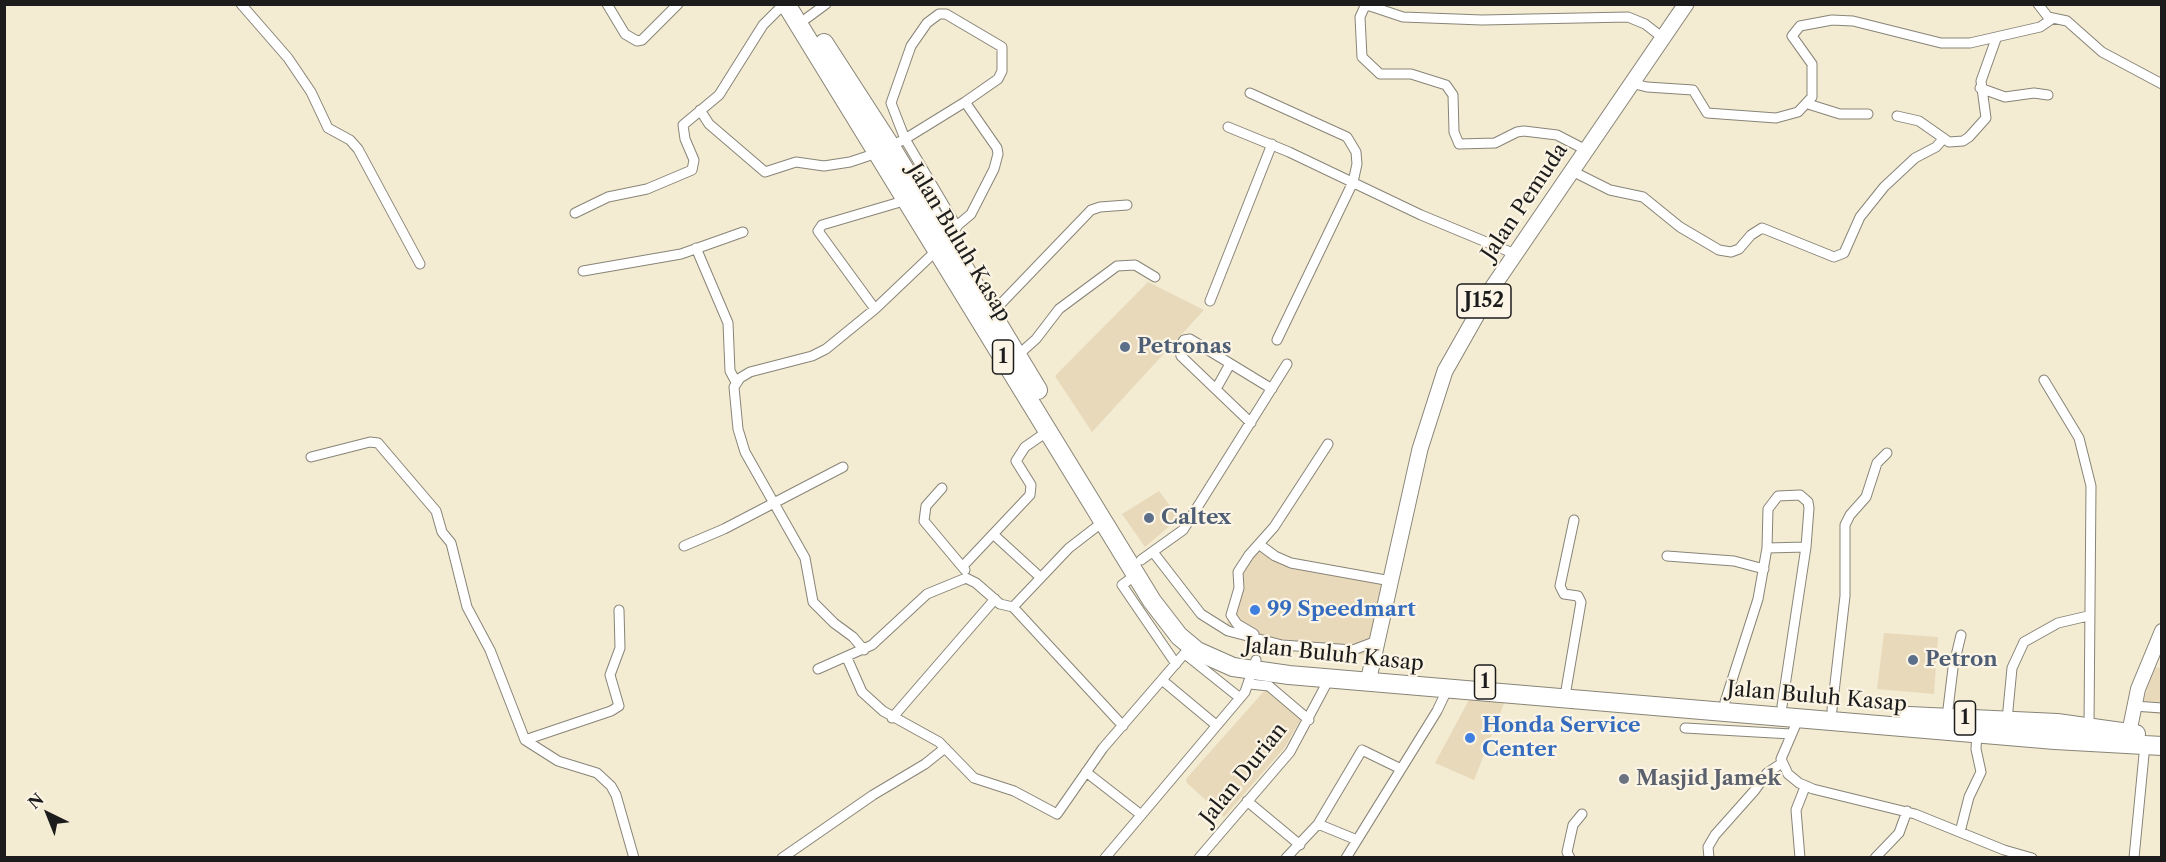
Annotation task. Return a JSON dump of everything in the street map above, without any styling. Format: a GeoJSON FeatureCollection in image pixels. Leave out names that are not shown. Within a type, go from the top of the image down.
{"type":"FeatureCollection","features":[{"type":"Feature","properties":{"kind":"highway","name":"Jalan Buluh Kasap"},"geometry":{"type":"LineString","coordinates":[[785,4],[886,144]]}},
{"type":"Feature","properties":{"kind":"highway","name":"Jalan Buluh Kasap"},"geometry":{"type":"LineString","coordinates":[[803,11],[886,144],[907,200],[946,237],[1048,431],[1104,521],[1143,562],[1170,626],[1188,650],[1253,672],[1329,679],[1369,676],[1447,690],[1977,733],[2056,732],[2156,742]]}},
{"type":"Feature","properties":{"kind":"highway","name":"Jalan Buluh Kasap"},"geometry":{"type":"LineString","coordinates":[[896,168],[946,237],[1171,608],[1201,640],[1253,672],[1369,676],[1832,710],[2007,720],[2056,732],[2089,726],[2129,733],[2156,742]]}},
{"type":"Feature","properties":{"kind":"main road","name":"Jalan Pemuda"},"geometry":{"type":"LineString","coordinates":[[1369,676],[1420,448],[1440,386],[1467,330],[1515,254],[1686,4]]}},
{"type":"Feature","properties":{"kind":"main road"},"geometry":{"type":"LineString","coordinates":[[2129,733],[2145,669],[2162,630]]}},
{"type":"Feature","properties":{"kind":"street"},"geometry":{"type":"LineString","coordinates":[[242,4],[288,58],[311,92],[328,128],[350,140],[358,149],[420,264]]}},
{"type":"Feature","properties":{"kind":"street"},"geometry":{"type":"LineString","coordinates":[[607,4],[625,34],[637,41],[642,40],[678,4]]}},
{"type":"Feature","properties":{"kind":"street"},"geometry":{"type":"LineString","coordinates":[[574,213],[608,196],[647,189],[689,173],[694,166],[694,160],[682,128],[686,120],[719,95],[763,25],[785,4]]}},
{"type":"Feature","properties":{"kind":"street"},"geometry":{"type":"LineString","coordinates":[[803,11],[826,4]]}},
{"type":"Feature","properties":{"kind":"street"},"geometry":{"type":"LineString","coordinates":[[2038,4],[2048,17],[2067,21],[2102,52],[2162,84]]}},
{"type":"Feature","properties":{"kind":"street"},"geometry":{"type":"LineString","coordinates":[[1586,150],[1557,135],[1524,131],[1495,142],[1459,144],[1454,132],[1453,95],[1446,85],[1411,74],[1380,74],[1362,57],[1360,17],[1364,5],[1403,17],[1482,20],[1628,17],[1645,24],[1663,38]]}},
{"type":"Feature","properties":{"kind":"street"},"geometry":{"type":"LineString","coordinates":[[700,110],[709,124],[765,172],[796,162],[824,165],[850,162],[886,144],[965,102],[1001,76],[1003,50],[942,13],[927,23],[915,39],[891,104],[886,144],[946,237]]}},
{"type":"Feature","properties":{"kind":"street"},"geometry":{"type":"LineString","coordinates":[[1631,83],[1647,87],[1687,88],[1696,95],[1704,112],[1712,114],[1776,118],[1798,112],[1808,104],[1814,88],[1812,64],[1792,36],[1800,26],[1832,20],[1852,21],[1941,43],[1996,39],[2040,27],[2052,19]]}},
{"type":"Feature","properties":{"kind":"street"},"geometry":{"type":"LineString","coordinates":[[1897,116],[1919,121],[1943,139],[1963,141],[1984,123],[1986,112],[1980,88],[1996,39]]}},
{"type":"Feature","properties":{"kind":"street"},"geometry":{"type":"LineString","coordinates":[[1980,88],[2005,97],[2034,93],[2048,95]]}},
{"type":"Feature","properties":{"kind":"street"},"geometry":{"type":"LineString","coordinates":[[1250,93],[1347,137],[1356,152],[1357,164],[1353,182],[1277,340]]}},
{"type":"Feature","properties":{"kind":"street"},"geometry":{"type":"LineString","coordinates":[[736,382],[750,372],[820,352],[875,309],[971,214],[994,170],[998,154],[997,148],[965,102]]}},
{"type":"Feature","properties":{"kind":"street"},"geometry":{"type":"LineString","coordinates":[[1808,104],[1840,114],[1868,114]]}},
{"type":"Feature","properties":{"kind":"street"},"geometry":{"type":"LineString","coordinates":[[1228,127],[1272,144],[1421,215],[1515,254]]}},
{"type":"Feature","properties":{"kind":"street"},"geometry":{"type":"LineString","coordinates":[[1572,171],[1610,190],[1643,196],[1680,227],[1719,250],[1731,252],[1739,249],[1762,228],[1834,257],[1844,253],[1860,217],[1884,187],[1915,158],[1936,147],[1943,139]]}},
{"type":"Feature","properties":{"kind":"street"},"geometry":{"type":"LineString","coordinates":[[1210,302],[1272,144]]}},
{"type":"Feature","properties":{"kind":"street"},"geometry":{"type":"LineString","coordinates":[[875,309],[818,231],[822,225],[907,200]]}},
{"type":"Feature","properties":{"kind":"street"},"geometry":{"type":"LineString","coordinates":[[992,314],[1090,210],[1127,205]]}},
{"type":"Feature","properties":{"kind":"street"},"geometry":{"type":"LineString","coordinates":[[583,271],[681,254],[743,232]]}},
{"type":"Feature","properties":{"kind":"street"},"geometry":{"type":"LineString","coordinates":[[696,248],[728,322],[730,371],[736,382],[733,396],[741,440],[750,463],[805,558],[813,602],[834,623],[853,637],[864,650]]}},
{"type":"Feature","properties":{"kind":"street"},"geometry":{"type":"LineString","coordinates":[[1017,356],[1036,339],[1059,309],[1117,266],[1135,265],[1155,276]]}},
{"type":"Feature","properties":{"kind":"street"},"geometry":{"type":"LineString","coordinates":[[1251,423],[1181,356],[1179,347],[1184,340],[1190,339],[1272,389]]}},
{"type":"Feature","properties":{"kind":"street"},"geometry":{"type":"LineString","coordinates":[[1216,389],[1230,364]]}},
{"type":"Feature","properties":{"kind":"street"},"geometry":{"type":"LineString","coordinates":[[1176,664],[1122,585],[1143,562],[1183,530],[1287,364]]}},
{"type":"Feature","properties":{"kind":"street"},"geometry":{"type":"LineString","coordinates":[[2044,380],[2072,425],[2088,466],[2091,486],[2088,616],[2089,726]]}},
{"type":"Feature","properties":{"kind":"street"},"geometry":{"type":"LineString","coordinates":[[963,566],[1032,490],[1017,465],[1018,455],[1024,447],[1048,431]]}},
{"type":"Feature","properties":{"kind":"street"},"geometry":{"type":"LineString","coordinates":[[311,457],[370,442],[378,443],[436,511],[441,532],[451,543],[467,607],[490,650],[525,740],[558,761],[597,773],[611,786],[616,795],[634,858]]}},
{"type":"Feature","properties":{"kind":"street"},"geometry":{"type":"LineString","coordinates":[[1262,639],[1237,624],[1231,615],[1239,588],[1238,572],[1249,555],[1260,545],[1328,444]]}},
{"type":"Feature","properties":{"kind":"street"},"geometry":{"type":"LineString","coordinates":[[1832,710],[1845,596],[1845,525],[1850,515],[1866,497],[1880,458],[1887,453]]}},
{"type":"Feature","properties":{"kind":"street"},"geometry":{"type":"LineString","coordinates":[[684,546],[709,536],[843,467]]}},
{"type":"Feature","properties":{"kind":"street"},"geometry":{"type":"LineString","coordinates":[[942,488],[926,506],[924,521],[963,566],[966,578]]}},
{"type":"Feature","properties":{"kind":"street"},"geometry":{"type":"LineString","coordinates":[[1725,702],[1752,621],[1764,569],[1768,509],[1771,502],[1783,494],[1800,495],[1808,502],[1806,547],[1782,706]]}},
{"type":"Feature","properties":{"kind":"street"},"geometry":{"type":"LineString","coordinates":[[1566,690],[1581,602],[1578,596],[1564,594],[1560,586],[1574,520]]}},
{"type":"Feature","properties":{"kind":"street"},"geometry":{"type":"LineString","coordinates":[[1013,607],[1069,548],[1104,521]]}},
{"type":"Feature","properties":{"kind":"street"},"geometry":{"type":"LineString","coordinates":[[993,534],[1040,577]]}},
{"type":"Feature","properties":{"kind":"street"},"geometry":{"type":"LineString","coordinates":[[1260,545],[1290,563],[1391,581]]}},
{"type":"Feature","properties":{"kind":"street"},"geometry":{"type":"LineString","coordinates":[[1767,548],[1806,547]]}},
{"type":"Feature","properties":{"kind":"street"},"geometry":{"type":"LineString","coordinates":[[1667,556],[1734,561],[1764,569]]}},
{"type":"Feature","properties":{"kind":"street"},"geometry":{"type":"LineString","coordinates":[[1143,562],[1201,614],[1228,631],[1282,645],[1353,650],[1377,641]]}},
{"type":"Feature","properties":{"kind":"street"},"geometry":{"type":"LineString","coordinates":[[818,669],[847,658],[882,639],[927,594],[966,578],[976,583],[1006,607],[1013,607],[1123,726]]}},
{"type":"Feature","properties":{"kind":"street"},"geometry":{"type":"LineString","coordinates":[[892,718],[995,600]]}},
{"type":"Feature","properties":{"kind":"street"},"geometry":{"type":"LineString","coordinates":[[525,740],[611,711],[618,706],[610,675],[620,648],[619,610]]}},
{"type":"Feature","properties":{"kind":"street"},"geometry":{"type":"LineString","coordinates":[[2007,720],[2012,668],[2025,642],[2058,623],[2088,616]]}},
{"type":"Feature","properties":{"kind":"street"},"geometry":{"type":"LineString","coordinates":[[1947,717],[1953,668],[1962,635]]}},
{"type":"Feature","properties":{"kind":"street"},"geometry":{"type":"LineString","coordinates":[[847,658],[862,692],[892,718],[930,736],[974,778],[1023,795],[1055,814],[1062,811],[1086,772],[1188,650],[1240,698]]}},
{"type":"Feature","properties":{"kind":"street"},"geometry":{"type":"LineString","coordinates":[[1105,858],[1240,698],[1253,672],[1308,720]]}},
{"type":"Feature","properties":{"kind":"street","name":"Jalan Durian"},"geometry":{"type":"LineString","coordinates":[[1199,858],[1288,755],[1329,679]]}},
{"type":"Feature","properties":{"kind":"street"},"geometry":{"type":"LineString","coordinates":[[1162,680],[1216,725]]}},
{"type":"Feature","properties":{"kind":"street"},"geometry":{"type":"LineString","coordinates":[[1346,858],[1447,690]]}},
{"type":"Feature","properties":{"kind":"street"},"geometry":{"type":"LineString","coordinates":[[2134,706],[2162,708]]}},
{"type":"Feature","properties":{"kind":"street"},"geometry":{"type":"LineString","coordinates":[[1799,717],[1783,751],[1782,764],[1788,774],[1805,786],[1907,812],[2004,850],[2032,858]]}},
{"type":"Feature","properties":{"kind":"street"},"geometry":{"type":"LineString","coordinates":[[1685,728],[1791,734]]}},
{"type":"Feature","properties":{"kind":"street"},"geometry":{"type":"LineString","coordinates":[[1959,831],[1965,807],[1982,772],[1976,749],[1977,733]]}},
{"type":"Feature","properties":{"kind":"street"},"geometry":{"type":"LineString","coordinates":[[2134,858],[2156,742]]}},
{"type":"Feature","properties":{"kind":"street"},"geometry":{"type":"LineString","coordinates":[[782,858],[873,795],[926,764],[945,748]]}},
{"type":"Feature","properties":{"kind":"street"},"geometry":{"type":"LineString","coordinates":[[1292,856],[1318,824],[1362,750],[1401,769]]}},
{"type":"Feature","properties":{"kind":"street"},"geometry":{"type":"LineString","coordinates":[[1709,858],[1708,848],[1715,835],[1767,773],[1782,764]]}},
{"type":"Feature","properties":{"kind":"street"},"geometry":{"type":"LineString","coordinates":[[1086,772],[1140,814]]}},
{"type":"Feature","properties":{"kind":"street"},"geometry":{"type":"LineString","coordinates":[[1800,858],[1796,810],[1805,786]]}},
{"type":"Feature","properties":{"kind":"street"},"geometry":{"type":"LineString","coordinates":[[1247,801],[1300,845]]}},
{"type":"Feature","properties":{"kind":"street"},"geometry":{"type":"LineString","coordinates":[[1875,858],[1899,833],[1907,812]]}},
{"type":"Feature","properties":{"kind":"street"},"geometry":{"type":"LineString","coordinates":[[1569,857],[1567,847],[1573,825],[1582,814]]}},
{"type":"Feature","properties":{"kind":"street"},"geometry":{"type":"LineString","coordinates":[[1318,824],[1357,840]]}},
{"type":"Feature","properties":{"kind":"shaded area"},"geometry":{"type":"Polygon","coordinates":[[[1148,282],[1204,310],[1092,432],[1055,376],[1148,282]]]}},
{"type":"Feature","properties":{"kind":"shaded area"},"geometry":{"type":"Polygon","coordinates":[[[1159,491],[1179,518],[1145,547],[1122,514],[1159,491]]]}},
{"type":"Feature","properties":{"kind":"shaded area"},"geometry":{"type":"Polygon","coordinates":[[[1260,541],[1275,553],[1294,561],[1389,577],[1368,655],[1282,649],[1227,633],[1228,611],[1250,549],[1260,541]]]}},
{"type":"Feature","properties":{"kind":"shaded area"},"geometry":{"type":"Polygon","coordinates":[[[1884,633],[1938,637],[1934,694],[1877,689],[1884,633]]]}},
{"type":"Feature","properties":{"kind":"shaded area"},"geometry":{"type":"Polygon","coordinates":[[[2154,667],[2161,668],[2161,714],[2140,712],[2154,667]]]}},
{"type":"Feature","properties":{"kind":"shaded area"},"geometry":{"type":"Polygon","coordinates":[[[1266,689],[1301,719],[1285,747],[1224,817],[1187,783],[1186,779],[1266,689]]]}},
{"type":"Feature","properties":{"kind":"shaded area"},"geometry":{"type":"Polygon","coordinates":[[[1470,698],[1505,701],[1474,780],[1435,763],[1470,698]]]}},
{"type":"Feature","properties":{"kind":"place","name":"Petronas"},"geometry":{"type":"Point","coordinates":[1125,347]}},
{"type":"Feature","properties":{"kind":"place","name":"Caltex"},"geometry":{"type":"Point","coordinates":[1149,518]}},
{"type":"Feature","properties":{"kind":"place","name":"99 Speedmart"},"geometry":{"type":"Point","coordinates":[1255,610]}},
{"type":"Feature","properties":{"kind":"place","name":"Petron"},"geometry":{"type":"Point","coordinates":[1913,660]}},
{"type":"Feature","properties":{"kind":"place","name":"Honda Service Center"},"geometry":{"type":"Point","coordinates":[1470,738]}},
{"type":"Feature","properties":{"kind":"place","name":"Masjid Jamek"},"geometry":{"type":"Point","coordinates":[1624,779]}}]}
